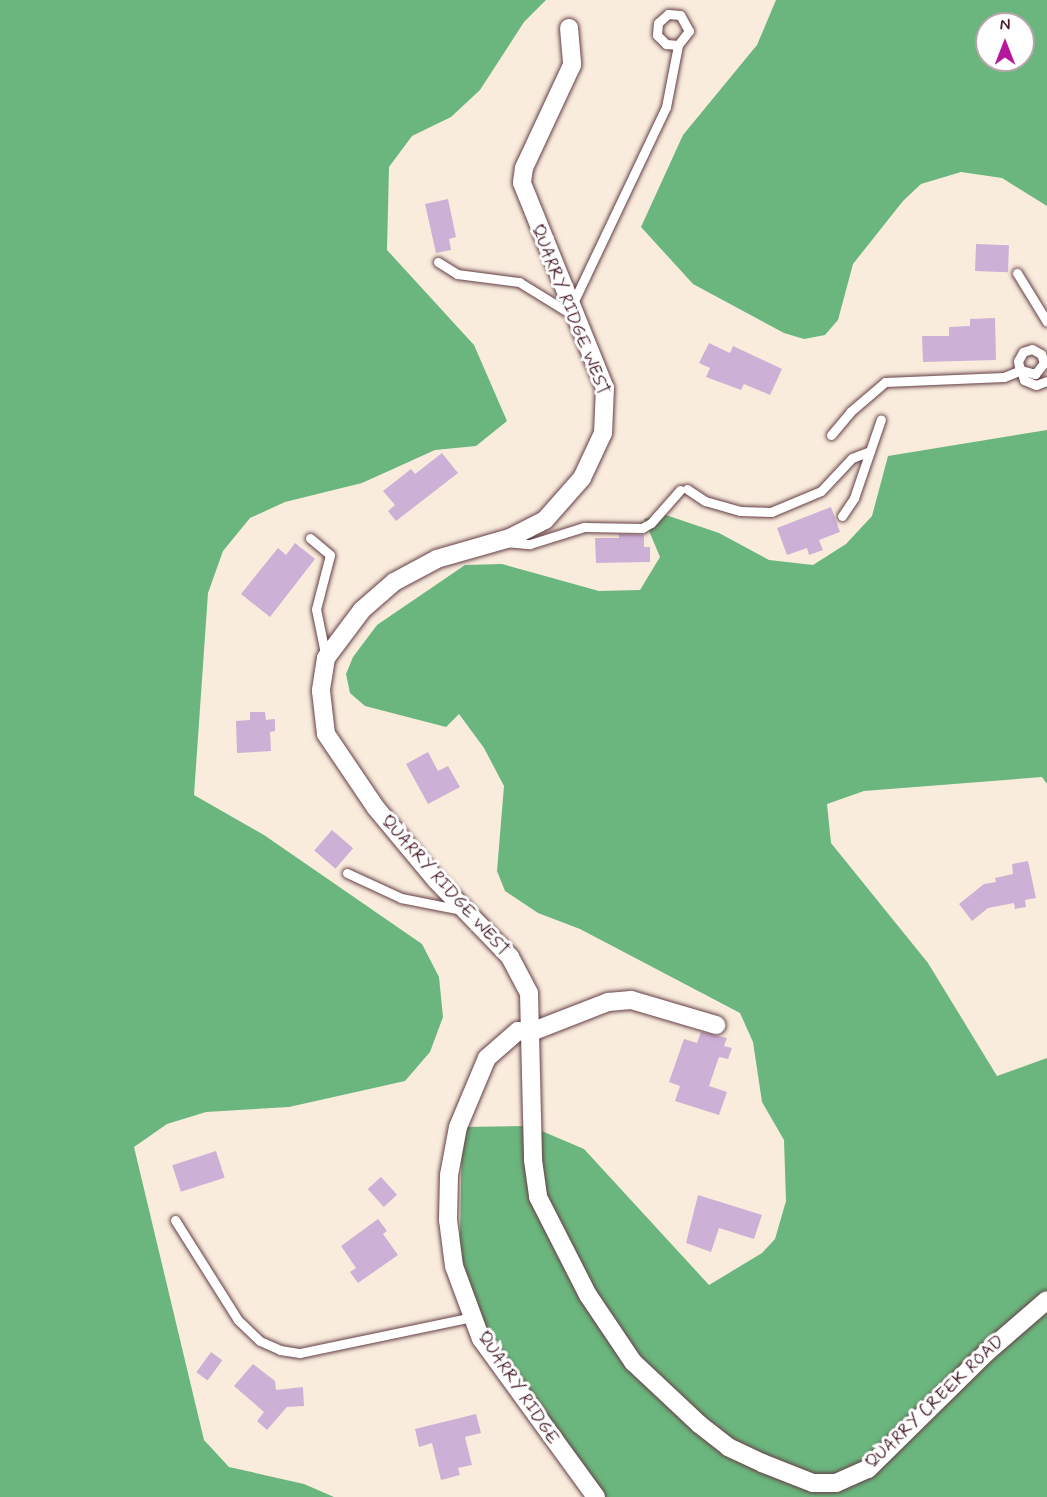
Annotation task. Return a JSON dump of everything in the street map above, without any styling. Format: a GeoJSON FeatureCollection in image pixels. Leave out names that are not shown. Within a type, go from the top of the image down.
{"type":"FeatureCollection","features":[{"type":"Feature","properties":{"kind":"street","name":"QUARRY RIDGE WEST"},"geometry":{"type":"LineString","coordinates":[[531,1032],[529,993],[510,957],[465,911],[376,808],[326,734],[321,691],[326,658],[362,610],[394,582],[437,560],[500,541],[545,520],[582,478],[603,433],[607,396],[522,183],[524,168],[572,65],[569,28]]}},
{"type":"Feature","properties":{"kind":"street","name":"QUARRY RIDGE"},"geometry":{"type":"LineString","coordinates":[[596,1497],[507,1377],[481,1339],[472,1317],[453,1266],[448,1220],[449,1175],[458,1127],[487,1058],[518,1031],[531,1032],[608,1002],[631,1000],[716,1025]]}},
{"type":"Feature","properties":{"kind":"street","name":"QUARRY CREEK ROAD"},"geometry":{"type":"LineString","coordinates":[[531,1032],[533,1160],[538,1197],[588,1295],[633,1362],[728,1447],[813,1483],[836,1483],[868,1469],[987,1352],[1047,1300]]}},
{"type":"Feature","properties":{"kind":"lane"},"geometry":{"type":"LineString","coordinates":[[438,262],[457,274],[519,282],[572,312],[649,149],[666,107],[678,45]]}},
{"type":"Feature","properties":{"kind":"lane"},"geometry":{"type":"LineString","coordinates":[[1017,273],[1047,322]]}},
{"type":"Feature","properties":{"kind":"lane"},"geometry":{"type":"LineString","coordinates":[[831,435],[850,412],[885,382],[1004,377],[1021,370],[1025,381],[1036,385],[1047,381]]}},
{"type":"Feature","properties":{"kind":"lane"},"geometry":{"type":"LineString","coordinates":[[842,516],[854,498],[881,419]]}},
{"type":"Feature","properties":{"kind":"lane"},"geometry":{"type":"LineString","coordinates":[[500,541],[519,545],[584,527],[642,528],[651,523],[684,489],[705,501],[731,508],[771,512],[821,491],[852,458],[870,451]]}},
{"type":"Feature","properties":{"kind":"lane"},"geometry":{"type":"LineString","coordinates":[[310,538],[330,555],[316,609],[326,658]]}},
{"type":"Feature","properties":{"kind":"lane"},"geometry":{"type":"LineString","coordinates":[[347,873],[400,898],[465,911]]}},
{"type":"Feature","properties":{"kind":"lane"},"geometry":{"type":"LineString","coordinates":[[175,1220],[238,1320],[260,1341],[280,1350],[300,1353],[472,1317]]}},
{"type":"Feature","properties":{"kind":"green space"},"geometry":{"type":"Polygon","coordinates":[[[0,0],[546,0],[524,22],[480,90],[451,117],[412,136],[389,167],[387,250],[474,345],[507,421],[476,446],[435,450],[362,483],[285,502],[250,518],[223,551],[208,593],[194,795],[264,835],[422,944],[439,977],[443,1017],[430,1052],[405,1081],[289,1107],[206,1112],[167,1124],[134,1147],[204,1440],[229,1467],[304,1484],[334,1497],[0,1497],[0,0]]]}},
{"type":"Feature","properties":{"kind":"green space"},"geometry":{"type":"Polygon","coordinates":[[[776,0],[1047,0],[1047,206],[1002,178],[961,172],[921,184],[903,201],[853,264],[838,320],[825,335],[804,339],[784,333],[693,284],[641,227],[683,135],[757,45],[776,0]]]}},
{"type":"Feature","properties":{"kind":"green space"},"geometry":{"type":"Polygon","coordinates":[[[1047,430],[1047,784],[1042,777],[864,791],[827,804],[831,843],[928,963],[997,1076],[1047,1058],[1047,1497],[595,1497],[459,1289],[462,1127],[530,1126],[584,1149],[709,1285],[762,1253],[775,1239],[786,1201],[784,1140],[762,1102],[753,1042],[740,1013],[580,929],[538,913],[505,891],[497,871],[504,786],[484,748],[459,714],[446,727],[365,706],[350,693],[346,674],[353,657],[377,625],[465,565],[502,564],[599,591],[640,590],[660,557],[644,519],[663,514],[719,533],[769,560],[813,565],[846,544],[872,516],[888,456],[1047,430]]]}},
{"type":"Feature","properties":{"kind":"building"},"geometry":{"type":"Polygon","coordinates":[[[448,199],[456,237],[449,239],[451,250],[436,253],[425,204],[448,199]]]}},
{"type":"Feature","properties":{"kind":"building"},"geometry":{"type":"Polygon","coordinates":[[[976,244],[1009,245],[1008,272],[975,271],[976,244]]]}},
{"type":"Feature","properties":{"kind":"building"},"geometry":{"type":"Polygon","coordinates":[[[995,318],[996,360],[923,362],[922,336],[949,336],[949,327],[970,326],[970,319],[995,318]]]}},
{"type":"Feature","properties":{"kind":"building"},"geometry":{"type":"Polygon","coordinates":[[[709,343],[730,353],[733,346],[782,369],[770,395],[744,384],[741,390],[706,377],[710,368],[699,363],[709,343]]]}},
{"type":"Feature","properties":{"kind":"building"},"geometry":{"type":"Polygon","coordinates":[[[442,453],[458,473],[396,521],[388,511],[395,505],[383,491],[411,469],[415,474],[442,453]]]}},
{"type":"Feature","properties":{"kind":"building"},"geometry":{"type":"Polygon","coordinates":[[[831,507],[840,532],[819,540],[823,550],[809,555],[807,548],[787,555],[777,528],[831,507]]]}},
{"type":"Feature","properties":{"kind":"building"},"geometry":{"type":"Polygon","coordinates":[[[619,534],[644,535],[644,547],[650,547],[650,562],[596,563],[595,538],[619,538],[619,534]]]}},
{"type":"Feature","properties":{"kind":"building"},"geometry":{"type":"Polygon","coordinates":[[[295,543],[315,559],[270,617],[241,594],[278,548],[286,555],[295,543]]]}},
{"type":"Feature","properties":{"kind":"building"},"geometry":{"type":"Polygon","coordinates":[[[250,712],[265,712],[266,720],[275,719],[275,731],[270,732],[271,751],[237,753],[236,721],[250,720],[250,712]]]}},
{"type":"Feature","properties":{"kind":"building"},"geometry":{"type":"Polygon","coordinates":[[[428,752],[438,771],[448,766],[460,787],[428,804],[406,764],[428,752]]]}},
{"type":"Feature","properties":{"kind":"building"},"geometry":{"type":"Polygon","coordinates":[[[332,830],[353,848],[335,869],[314,850],[332,830]]]}},
{"type":"Feature","properties":{"kind":"building"},"geometry":{"type":"Polygon","coordinates":[[[1028,861],[1036,898],[1025,900],[1026,907],[1015,909],[1014,903],[988,908],[972,921],[959,904],[984,884],[996,882],[995,878],[1013,874],[1012,864],[1028,861]]]}},
{"type":"Feature","properties":{"kind":"building"},"geometry":{"type":"Polygon","coordinates":[[[701,1032],[727,1038],[724,1046],[732,1048],[728,1059],[719,1057],[709,1086],[727,1092],[719,1115],[675,1101],[680,1086],[669,1082],[684,1039],[697,1043],[701,1032]]]}},
{"type":"Feature","properties":{"kind":"building"},"geometry":{"type":"Polygon","coordinates":[[[216,1151],[225,1178],[181,1192],[172,1165],[216,1151]]]}},
{"type":"Feature","properties":{"kind":"building"},"geometry":{"type":"Polygon","coordinates":[[[381,1177],[397,1195],[384,1207],[368,1189],[381,1177]]]}},
{"type":"Feature","properties":{"kind":"building"},"geometry":{"type":"Polygon","coordinates":[[[698,1195],[762,1215],[754,1239],[719,1228],[711,1252],[686,1243],[698,1195]]]}},
{"type":"Feature","properties":{"kind":"building"},"geometry":{"type":"Polygon","coordinates":[[[378,1219],[387,1231],[383,1234],[398,1255],[358,1283],[350,1272],[356,1268],[341,1246],[378,1219]]]}},
{"type":"Feature","properties":{"kind":"building"},"geometry":{"type":"Polygon","coordinates":[[[211,1352],[222,1360],[208,1380],[196,1372],[211,1352]]]}},
{"type":"Feature","properties":{"kind":"building"},"geometry":{"type":"Polygon","coordinates":[[[253,1364],[275,1381],[276,1390],[303,1387],[304,1406],[287,1407],[267,1430],[257,1421],[264,1412],[234,1386],[253,1364]]]}},
{"type":"Feature","properties":{"kind":"building"},"geometry":{"type":"Polygon","coordinates":[[[476,1414],[481,1433],[465,1437],[472,1465],[458,1468],[460,1475],[441,1480],[432,1443],[419,1447],[415,1429],[476,1414]]]}}]}
